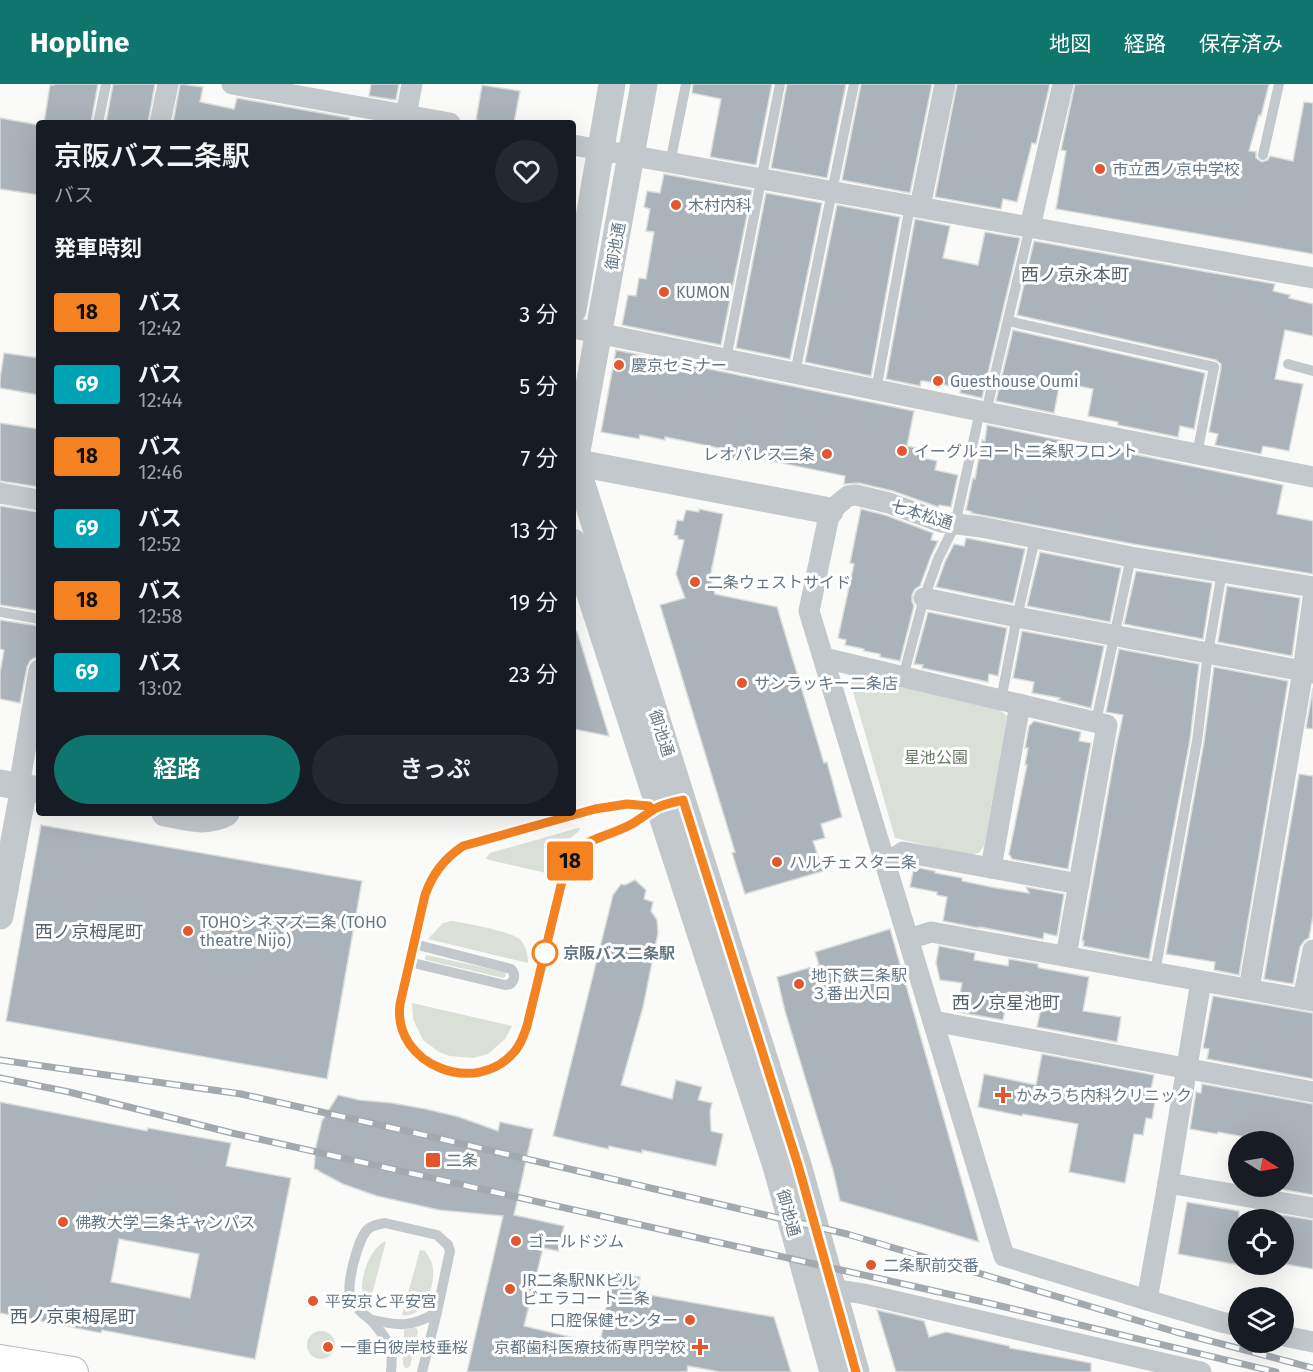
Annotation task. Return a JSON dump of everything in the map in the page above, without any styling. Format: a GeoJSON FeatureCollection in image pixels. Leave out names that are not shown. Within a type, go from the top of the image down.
{"type":"FeatureCollection","features":[{"type":"Feature","properties":{"kind":"main road"},"geometry":{"type":"LineString","coordinates":[[0,1360],[73,1372]]}},
{"type":"Feature","properties":{"kind":"street"},"geometry":{"type":"LineString","coordinates":[[161,120],[168,84]]}},
{"type":"Feature","properties":{"kind":"street"},"geometry":{"type":"LineString","coordinates":[[232,84],[425,120]]}},
{"type":"Feature","properties":{"kind":"street"},"geometry":{"type":"LineString","coordinates":[[409,118],[412,84]]}},
{"type":"Feature","properties":{"kind":"street","name":"御池通"},"geometry":{"type":"LineString","coordinates":[[576,292],[612,84]]}},
{"type":"Feature","properties":{"kind":"street","name":"御池通"},"geometry":{"type":"LineString","coordinates":[[576,440],[586,331],[631,156],[644,84]]}},
{"type":"Feature","properties":{"kind":"street"},"geometry":{"type":"LineString","coordinates":[[915,207],[945,84]]}},
{"type":"Feature","properties":{"kind":"street"},"geometry":{"type":"LineString","coordinates":[[1030,227],[1063,84]]}},
{"type":"Feature","properties":{"kind":"street"},"geometry":{"type":"LineString","coordinates":[[576,146],[1313,278]]}},
{"type":"Feature","properties":{"kind":"street"},"geometry":{"type":"LineString","coordinates":[[586,331],[1313,477]]}},
{"type":"Feature","properties":{"kind":"street"},"geometry":{"type":"LineString","coordinates":[[576,462],[830,511],[809,611],[1004,1256],[1228,1324]]}},
{"type":"Feature","properties":{"kind":"street","name":"御池通"},"geometry":{"type":"LineString","coordinates":[[576,469],[833,1372]]}},
{"type":"Feature","properties":{"kind":"street"},"geometry":{"type":"LineString","coordinates":[[0,493],[36,499]]}},
{"type":"Feature","properties":{"kind":"street","name":"七本松通"},"geometry":{"type":"LineString","coordinates":[[830,511],[848,496],[856,495],[889,503],[955,525],[1313,587]]}},
{"type":"Feature","properties":{"kind":"street","name":"御池通"},"geometry":{"type":"LineString","coordinates":[[576,550],[671,804],[798,1165],[856,1372]]}},
{"type":"Feature","properties":{"kind":"street"},"geometry":{"type":"LineString","coordinates":[[924,598],[1308,672]]}},
{"type":"Feature","properties":{"kind":"street"},"geometry":{"type":"LineString","coordinates":[[1249,989],[1308,672],[1313,599]]}},
{"type":"Feature","properties":{"kind":"street"},"geometry":{"type":"LineString","coordinates":[[824,658],[1107,724],[1066,956]]}},
{"type":"Feature","properties":{"kind":"street"},"geometry":{"type":"LineString","coordinates":[[0,916],[36,688]]}},
{"type":"Feature","properties":{"kind":"street"},"geometry":{"type":"LineString","coordinates":[[991,868],[1010,702]]}},
{"type":"Feature","properties":{"kind":"street"},"geometry":{"type":"LineString","coordinates":[[182,816],[198,819],[220,816]]}},
{"type":"Feature","properties":{"kind":"street"},"geometry":{"type":"LineString","coordinates":[[886,863],[903,852],[1079,884]]}},
{"type":"Feature","properties":{"kind":"street"},"geometry":{"type":"LineString","coordinates":[[909,939],[931,932],[1308,1000],[1313,950]]}},
{"type":"Feature","properties":{"kind":"street"},"geometry":{"type":"LineString","coordinates":[[1147,1300],[1201,981]]}},
{"type":"Feature","properties":{"kind":"street"},"geometry":{"type":"LineString","coordinates":[[933,1021],[1313,1092]]}},
{"type":"Feature","properties":{"kind":"street"},"geometry":{"type":"LineString","coordinates":[[1168,1183],[1313,1208]]}},
{"type":"Feature","properties":{"kind":"street"},"geometry":{"type":"LineString","coordinates":[[833,1289],[875,1296],[1201,1372]]}},
{"type":"Feature","properties":{"kind":"street"},"geometry":{"type":"LineString","coordinates":[[1294,1338],[1313,1342]]}},
{"type":"Feature","properties":{"kind":"lane"},"geometry":{"type":"LineString","coordinates":[[99,120],[106,84]]}},
{"type":"Feature","properties":{"kind":"lane"},"geometry":{"type":"LineString","coordinates":[[670,163],[686,84]]}},
{"type":"Feature","properties":{"kind":"lane"},"geometry":{"type":"LineString","coordinates":[[726,359],[780,84]]}},
{"type":"Feature","properties":{"kind":"lane"},"geometry":{"type":"LineString","coordinates":[[795,373],[854,84]]}},
{"type":"Feature","properties":{"kind":"lane"},"geometry":{"type":"LineString","coordinates":[[1263,155],[1279,84]]}},
{"type":"Feature","properties":{"kind":"lane"},"geometry":{"type":"LineString","coordinates":[[876,390],[915,207]]}},
{"type":"Feature","properties":{"kind":"lane"},"geometry":{"type":"LineString","coordinates":[[903,677],[924,598],[938,559],[955,525],[1030,227]]}},
{"type":"Feature","properties":{"kind":"lane"},"geometry":{"type":"LineString","coordinates":[[1008,321],[1214,367],[1197,454]]}},
{"type":"Feature","properties":{"kind":"lane"},"geometry":{"type":"LineString","coordinates":[[1288,364],[1313,371]]}},
{"type":"Feature","properties":{"kind":"lane"},"geometry":{"type":"LineString","coordinates":[[1010,702],[1017,617],[1035,539]]}},
{"type":"Feature","properties":{"kind":"lane"},"geometry":{"type":"LineString","coordinates":[[1096,722],[1131,557]]}},
{"type":"Feature","properties":{"kind":"lane"},"geometry":{"type":"LineString","coordinates":[[1155,972],[1197,741],[1208,653],[1222,572]]}},
{"type":"Feature","properties":{"kind":"lane"},"geometry":{"type":"LineString","coordinates":[[0,612],[36,618]]}},
{"type":"Feature","properties":{"kind":"lane"},"geometry":{"type":"LineString","coordinates":[[576,814],[627,804],[671,804]]}},
{"type":"Feature","properties":{"kind":"lane"},"geometry":{"type":"LineString","coordinates":[[570,816],[463,846],[444,861],[430,881],[398,1015],[404,1034],[414,1050],[433,1065],[457,1073],[482,1072],[500,1064],[514,1052],[524,1037],[562,881],[570,862],[581,847],[592,840],[671,804]]}},
{"type":"Feature","properties":{"kind":"lane"},"geometry":{"type":"LineString","coordinates":[[409,962],[505,986],[513,981],[514,975],[511,969],[414,944]]}},
{"type":"Feature","properties":{"kind":"lane"},"geometry":{"type":"LineString","coordinates":[[391,1372],[393,1356],[389,1341],[364,1316],[351,1299],[349,1292],[349,1282],[362,1237],[377,1224],[385,1223],[437,1236],[448,1245],[450,1251],[422,1372]]}},
{"type":"Feature","properties":{"kind":"lane"},"geometry":{"type":"LineString","coordinates":[[369,1319],[398,1325],[408,1324],[426,1319],[437,1312]]}},
{"type":"Feature","properties":{"kind":"green space","name":"星池公園"},"geometry":{"type":"Polygon","coordinates":[[[856,674],[997,708],[1007,716],[984,846],[980,852],[970,856],[895,838],[850,681],[856,674]]]}},
{"type":"Feature","properties":{"kind":"green space"},"geometry":{"type":"Polygon","coordinates":[[[580,828],[579,831],[560,849],[550,874],[486,858],[490,853],[580,828]]]}},
{"type":"Feature","properties":{"kind":"green space"},"geometry":{"type":"Polygon","coordinates":[[[452,921],[488,928],[516,937],[524,945],[528,963],[428,939],[443,923],[452,921]]]}},
{"type":"Feature","properties":{"kind":"green space"},"geometry":{"type":"Polygon","coordinates":[[[426,955],[506,974],[503,978],[426,960],[426,955]]]}},
{"type":"Feature","properties":{"kind":"green space"},"geometry":{"type":"Polygon","coordinates":[[[412,1003],[512,1026],[505,1039],[488,1054],[473,1058],[450,1056],[439,1052],[423,1040],[413,1019],[412,1003]]]}},
{"type":"Feature","properties":{"kind":"green space"},"geometry":{"type":"Polygon","coordinates":[[[386,1241],[369,1306],[362,1289],[362,1281],[372,1254],[386,1241]]]}},
{"type":"Feature","properties":{"kind":"green space"},"geometry":{"type":"Polygon","coordinates":[[[420,1250],[425,1251],[433,1269],[430,1292],[422,1307],[416,1312],[402,1315],[420,1250]]]}},
{"type":"Feature","properties":{"kind":"green space"},"geometry":{"type":"Polygon","coordinates":[[[416,1328],[418,1331],[410,1366],[405,1368],[403,1365],[404,1331],[416,1328]]]}},
{"type":"Feature","properties":{"kind":"green space"},"geometry":{"type":"Polygon","coordinates":[[[321,1331],[331,1335],[335,1345],[331,1355],[321,1359],[311,1355],[307,1345],[311,1335],[321,1331]]]}},
{"type":"Feature","properties":{"kind":"building"},"geometry":{"type":"Polygon","coordinates":[[[98,84],[92,120],[44,120],[50,85],[98,84]]]}},
{"type":"Feature","properties":{"kind":"building"},"geometry":{"type":"Polygon","coordinates":[[[113,84],[155,84],[149,120],[107,120],[113,84]]]}},
{"type":"Feature","properties":{"kind":"building"},"geometry":{"type":"Polygon","coordinates":[[[180,84],[203,87],[200,102],[234,109],[237,98],[349,118],[349,120],[174,120],[180,84]]]}},
{"type":"Feature","properties":{"kind":"building"},"geometry":{"type":"Polygon","coordinates":[[[371,84],[399,84],[396,100],[369,96],[371,84]]]}},
{"type":"Feature","properties":{"kind":"building"},"geometry":{"type":"Polygon","coordinates":[[[693,84],[772,84],[756,165],[710,157],[721,99],[692,93],[693,84]]]}},
{"type":"Feature","properties":{"kind":"building"},"geometry":{"type":"Polygon","coordinates":[[[787,84],[846,84],[827,178],[771,168],[787,84]]]}},
{"type":"Feature","properties":{"kind":"building"},"geometry":{"type":"Polygon","coordinates":[[[861,84],[932,84],[910,193],[842,180],[861,84]]]}},
{"type":"Feature","properties":{"kind":"building"},"geometry":{"type":"Polygon","coordinates":[[[957,84],[1050,84],[1036,144],[1032,143],[1017,202],[1003,199],[1001,209],[935,197],[957,84]]]}},
{"type":"Feature","properties":{"kind":"building"},"geometry":{"type":"Polygon","coordinates":[[[1075,84],[1269,84],[1249,151],[1256,152],[1256,158],[1262,162],[1268,160],[1270,156],[1293,161],[1304,102],[1313,103],[1313,254],[1056,209],[1066,151],[1061,150],[1075,84]]]}},
{"type":"Feature","properties":{"kind":"building"},"geometry":{"type":"Polygon","coordinates":[[[482,85],[520,91],[515,120],[476,120],[482,85]]]}},
{"type":"Feature","properties":{"kind":"building"},"geometry":{"type":"Polygon","coordinates":[[[0,118],[36,124],[36,195],[0,189],[0,118]]]}},
{"type":"Feature","properties":{"kind":"building"},"geometry":{"type":"Polygon","coordinates":[[[664,174],[752,190],[721,345],[622,325],[628,295],[636,296],[639,278],[646,279],[654,232],[646,231],[650,209],[644,207],[647,191],[660,193],[664,174]]]}},
{"type":"Feature","properties":{"kind":"building"},"geometry":{"type":"Polygon","coordinates":[[[766,193],[822,203],[790,359],[736,348],[766,193]]]}},
{"type":"Feature","properties":{"kind":"building"},"geometry":{"type":"Polygon","coordinates":[[[837,205],[900,217],[871,376],[805,362],[837,205]]]}},
{"type":"Feature","properties":{"kind":"building"},"geometry":{"type":"Polygon","coordinates":[[[915,219],[950,226],[943,258],[978,265],[985,232],[1020,238],[982,398],[960,393],[961,388],[924,381],[921,381],[920,386],[886,379],[915,219]]]}},
{"type":"Feature","properties":{"kind":"building"},"geometry":{"type":"Polygon","coordinates":[[[1034,241],[1275,284],[1273,291],[1313,304],[1313,336],[1285,330],[1275,379],[1303,384],[1289,451],[1263,446],[1261,454],[1215,445],[1218,434],[1209,432],[1221,368],[1221,364],[1216,360],[1017,315],[1034,241]]]}},
{"type":"Feature","properties":{"kind":"building"},"geometry":{"type":"Polygon","coordinates":[[[1013,330],[1205,373],[1194,429],[1180,426],[1178,437],[1118,425],[1118,422],[1088,416],[1093,389],[1060,382],[1054,413],[996,401],[1013,330]]]}},
{"type":"Feature","properties":{"kind":"building"},"geometry":{"type":"Polygon","coordinates":[[[616,350],[914,411],[907,446],[925,450],[924,458],[937,461],[935,470],[958,475],[951,507],[939,505],[938,507],[893,491],[859,483],[844,484],[845,476],[742,455],[741,460],[718,455],[719,448],[665,437],[665,440],[640,435],[639,439],[601,432],[616,350]]]}},
{"type":"Feature","properties":{"kind":"building"},"geometry":{"type":"Polygon","coordinates":[[[4,353],[36,358],[36,394],[0,388],[4,353]]]}},
{"type":"Feature","properties":{"kind":"building"},"geometry":{"type":"Polygon","coordinates":[[[0,423],[36,429],[36,487],[0,481],[0,423]]]}},
{"type":"Feature","properties":{"kind":"building"},"geometry":{"type":"Polygon","coordinates":[[[987,425],[1068,442],[1067,452],[1111,458],[1113,450],[1283,485],[1277,514],[1313,521],[1313,574],[1133,544],[971,513],[966,510],[973,478],[975,479],[982,440],[985,441],[987,425]]]}},
{"type":"Feature","properties":{"kind":"building"},"geometry":{"type":"Polygon","coordinates":[[[0,506],[36,512],[36,611],[0,605],[0,506]]]}},
{"type":"Feature","properties":{"kind":"building","name":"サンラッキー二条店"},"geometry":{"type":"Polygon","coordinates":[[[699,509],[723,514],[710,577],[715,594],[777,607],[824,763],[827,762],[842,817],[821,824],[825,838],[813,841],[823,871],[745,894],[732,853],[735,852],[660,605],[685,598],[676,574],[684,540],[674,535],[677,520],[683,521],[686,510],[699,512],[699,509]]]}},
{"type":"Feature","properties":{"kind":"building"},"geometry":{"type":"Polygon","coordinates":[[[861,509],[885,515],[933,533],[931,540],[938,541],[920,586],[912,595],[914,606],[900,661],[845,645],[846,640],[838,638],[854,564],[850,563],[861,509]]]}},
{"type":"Feature","properties":{"kind":"building"},"geometry":{"type":"Polygon","coordinates":[[[966,538],[1025,549],[1013,603],[936,587],[954,544],[964,546],[966,538]]]}},
{"type":"Feature","properties":{"kind":"building"},"geometry":{"type":"Polygon","coordinates":[[[1040,552],[1121,568],[1110,622],[1027,606],[1040,552]]]}},
{"type":"Feature","properties":{"kind":"building"},"geometry":{"type":"Polygon","coordinates":[[[1136,571],[1212,583],[1203,639],[1124,624],[1136,571]]]}},
{"type":"Feature","properties":{"kind":"building"},"geometry":{"type":"Polygon","coordinates":[[[1227,586],[1300,598],[1292,656],[1218,642],[1227,586]]]}},
{"type":"Feature","properties":{"kind":"building"},"geometry":{"type":"Polygon","coordinates":[[[928,612],[1007,628],[998,676],[989,674],[988,682],[922,668],[923,665],[914,664],[928,612]]]}},
{"type":"Feature","properties":{"kind":"building"},"geometry":{"type":"Polygon","coordinates":[[[0,620],[36,626],[36,658],[30,661],[27,667],[20,703],[0,699],[0,673],[4,650],[0,649],[0,620]]]}},
{"type":"Feature","properties":{"kind":"building"},"geometry":{"type":"Polygon","coordinates":[[[577,631],[609,736],[576,730],[577,631]]]}},
{"type":"Feature","properties":{"kind":"building"},"geometry":{"type":"Polygon","coordinates":[[[1022,631],[1104,646],[1091,708],[1058,700],[1060,698],[1032,693],[1034,682],[1013,678],[1022,631]]]}},
{"type":"Feature","properties":{"kind":"building"},"geometry":{"type":"Polygon","coordinates":[[[1119,649],[1199,664],[1190,740],[1149,959],[1083,946],[1084,941],[1082,941],[1123,715],[1106,712],[1119,649]]]}},
{"type":"Feature","properties":{"kind":"building"},"geometry":{"type":"Polygon","coordinates":[[[1214,667],[1288,681],[1239,975],[1214,970],[1215,962],[1166,954],[1204,742],[1214,667]]]}},
{"type":"Feature","properties":{"kind":"building"},"geometry":{"type":"Polygon","coordinates":[[[1313,688],[1313,729],[1306,728],[1313,688]]]}},
{"type":"Feature","properties":{"kind":"building"},"geometry":{"type":"Polygon","coordinates":[[[1034,721],[1081,732],[1079,741],[1091,743],[1068,869],[1012,859],[1009,854],[1027,765],[1025,765],[1028,748],[1025,748],[1029,726],[1034,721]]]}},
{"type":"Feature","properties":{"kind":"building"},"geometry":{"type":"Polygon","coordinates":[[[1299,774],[1313,776],[1313,916],[1309,938],[1300,947],[1293,984],[1264,979],[1299,774]]]}},
{"type":"Feature","properties":{"kind":"building"},"geometry":{"type":"Polygon","coordinates":[[[41,825],[362,881],[327,1079],[6,1021],[41,825]]]}},
{"type":"Feature","properties":{"kind":"building"},"geometry":{"type":"Polygon","coordinates":[[[914,867],[996,888],[1029,893],[1026,887],[1064,894],[1057,936],[1044,933],[1043,939],[943,921],[947,897],[937,895],[937,892],[910,887],[914,867]]]}},
{"type":"Feature","properties":{"kind":"building"},"geometry":{"type":"Polygon","coordinates":[[[635,880],[646,890],[644,899],[653,902],[651,911],[657,920],[658,933],[643,1007],[621,1085],[672,1099],[676,1080],[702,1087],[698,1100],[712,1103],[711,1131],[723,1134],[716,1166],[642,1150],[642,1153],[609,1146],[608,1149],[553,1136],[613,895],[621,884],[625,885],[635,880]]]}},
{"type":"Feature","properties":{"kind":"building"},"geometry":{"type":"Polygon","coordinates":[[[890,929],[979,1242],[840,1201],[833,1170],[785,1011],[777,977],[819,965],[815,952],[890,929]]]}},
{"type":"Feature","properties":{"kind":"building"},"geometry":{"type":"Polygon","coordinates":[[[939,946],[975,953],[974,960],[1008,966],[1009,959],[1038,964],[1040,968],[1089,977],[1083,1011],[1121,1017],[1117,1042],[1037,1027],[1043,998],[1009,992],[1003,1020],[957,1012],[962,983],[940,980],[936,963],[939,946]]]}},
{"type":"Feature","properties":{"kind":"building"},"geometry":{"type":"Polygon","coordinates":[[[1213,996],[1313,1013],[1313,1079],[1207,1059],[1209,1049],[1203,1048],[1213,996]]]}},
{"type":"Feature","properties":{"kind":"building"},"geometry":{"type":"Polygon","coordinates":[[[1042,1054],[1154,1075],[1150,1094],[1156,1095],[1152,1119],[1146,1118],[1143,1135],[1134,1134],[1125,1183],[1069,1172],[1078,1124],[978,1107],[984,1074],[1036,1085],[1042,1054]]]}},
{"type":"Feature","properties":{"kind":"building"},"geometry":{"type":"Polygon","coordinates":[[[1202,1084],[1313,1104],[1313,1195],[1294,1192],[1294,1131],[1228,1131],[1228,1134],[1218,1132],[1217,1134],[1190,1129],[1196,1092],[1201,1093],[1202,1084]]]}},
{"type":"Feature","properties":{"kind":"building"},"geometry":{"type":"Polygon","coordinates":[[[338,1095],[426,1109],[459,1117],[498,1131],[500,1122],[533,1129],[514,1215],[564,1226],[558,1251],[543,1248],[524,1326],[600,1344],[612,1272],[640,1277],[638,1293],[774,1317],[791,1372],[720,1372],[688,1366],[687,1372],[467,1372],[503,1216],[439,1210],[377,1196],[343,1184],[314,1169],[316,1146],[322,1121],[338,1095]]]}},
{"type":"Feature","properties":{"kind":"building"},"geometry":{"type":"Polygon","coordinates":[[[0,1102],[147,1131],[148,1128],[231,1143],[226,1166],[291,1178],[255,1359],[0,1313],[0,1102]],[[119,1239],[111,1282],[190,1298],[199,1254],[119,1239]]]}},
{"type":"Feature","properties":{"kind":"building"},"geometry":{"type":"Polygon","coordinates":[[[1187,1202],[1228,1209],[1228,1263],[1178,1254],[1187,1202]]]}},
{"type":"Feature","properties":{"kind":"building"},"geometry":{"type":"Polygon","coordinates":[[[1294,1217],[1313,1220],[1313,1269],[1294,1266],[1294,1217]]]}},
{"type":"Feature","properties":{"kind":"building"},"geometry":{"type":"Polygon","coordinates":[[[877,1310],[924,1321],[929,1337],[946,1332],[1010,1348],[1091,1363],[1091,1372],[896,1372],[877,1310]]]}},
{"type":"Feature","properties":{"kind":"railway"},"geometry":{"type":"LineString","coordinates":[[0,1060],[241,1094],[847,1234],[1176,1332],[1313,1368]]}},
{"type":"Feature","properties":{"kind":"railway"},"geometry":{"type":"LineString","coordinates":[[0,1078],[69,1092],[232,1133],[988,1303],[1276,1372]]}},
{"type":"Feature","properties":{"kind":"bus line","name":"18"},"geometry":{"type":"LineString","coordinates":[[570,816],[463,846],[444,861],[436,871],[425,895],[400,1004],[398,1015],[404,1034],[419,1055],[433,1065],[449,1071],[482,1072],[506,1060],[524,1037],[562,881],[570,862],[581,847],[592,840],[631,824],[658,807],[683,800],[798,1165],[856,1372]]}},
{"type":"Feature","properties":{"kind":"bus line","name":"18"},"geometry":{"type":"LineString","coordinates":[[576,814],[627,804],[649,806]]}},
{"type":"Feature","properties":{"kind":"place","name":"市立西ノ京中学校"},"geometry":{"type":"Point","coordinates":[1100,169]}},
{"type":"Feature","properties":{"kind":"place","name":"木村内科"},"geometry":{"type":"Point","coordinates":[676,205]}},
{"type":"Feature","properties":{"kind":"place","name":"KUMON"},"geometry":{"type":"Point","coordinates":[664,292]}},
{"type":"Feature","properties":{"kind":"place","name":"慶京セミナー"},"geometry":{"type":"Point","coordinates":[619,365]}},
{"type":"Feature","properties":{"kind":"place","name":"Guesthouse Oumi"},"geometry":{"type":"Point","coordinates":[938,381]}},
{"type":"Feature","properties":{"kind":"place","name":"イーグルコート二条駅フロント"},"geometry":{"type":"Point","coordinates":[902,451]}},
{"type":"Feature","properties":{"kind":"place","name":"レオパレス二条"},"geometry":{"type":"Point","coordinates":[827,454]}},
{"type":"Feature","properties":{"kind":"place","name":"二条ウェストサイド"},"geometry":{"type":"Point","coordinates":[695,582]}},
{"type":"Feature","properties":{"kind":"place","name":"サンラッキー二条店"},"geometry":{"type":"Point","coordinates":[742,683]}},
{"type":"Feature","properties":{"kind":"place","name":"ハルチェスタ二条"},"geometry":{"type":"Point","coordinates":[777,862]}},
{"type":"Feature","properties":{"kind":"place","name":"TOHOシネマズ二条 (TOHO theatre Nijo)"},"geometry":{"type":"Point","coordinates":[188,931]}},
{"type":"Feature","properties":{"kind":"place","name":"京阪バス二条駅"},"geometry":{"type":"Point","coordinates":[545,953]}},
{"type":"Feature","properties":{"kind":"place","name":"地下鉄二条駅 ３番出入口"},"geometry":{"type":"Point","coordinates":[799,984]}},
{"type":"Feature","properties":{"kind":"place","name":"かみうち内科クリニック"},"geometry":{"type":"Point","coordinates":[1003,1095]}},
{"type":"Feature","properties":{"kind":"place","name":"二条"},"geometry":{"type":"Point","coordinates":[433,1160]}},
{"type":"Feature","properties":{"kind":"place","name":"佛教大学 二条キャンパス"},"geometry":{"type":"Point","coordinates":[63,1222]}},
{"type":"Feature","properties":{"kind":"place","name":"ゴールドジム"},"geometry":{"type":"Point","coordinates":[516,1241]}},
{"type":"Feature","properties":{"kind":"place","name":"二条駅前交番"},"geometry":{"type":"Point","coordinates":[871,1265]}},
{"type":"Feature","properties":{"kind":"place","name":"JR二条駅NKビル ビエラコート二条"},"geometry":{"type":"Point","coordinates":[510,1289]}},
{"type":"Feature","properties":{"kind":"place","name":"平安京と平安宮"},"geometry":{"type":"Point","coordinates":[313,1301]}},
{"type":"Feature","properties":{"kind":"place","name":"口腔保健センター"},"geometry":{"type":"Point","coordinates":[690,1320]}},
{"type":"Feature","properties":{"kind":"place","name":"一重白彼岸枝垂桜"},"geometry":{"type":"Point","coordinates":[328,1347]}},
{"type":"Feature","properties":{"kind":"place","name":"京都歯科医療技術専門学校"},"geometry":{"type":"Point","coordinates":[700,1347]}},
{"type":"Feature","properties":{"kind":"district","name":"西ノ京永本町"},"geometry":{"type":"Point","coordinates":[1075,275]}},
{"type":"Feature","properties":{"kind":"district","name":"西ノ京栂尾町"},"geometry":{"type":"Point","coordinates":[89,932]}},
{"type":"Feature","properties":{"kind":"district","name":"西ノ京星池町"},"geometry":{"type":"Point","coordinates":[1006,1003]}},
{"type":"Feature","properties":{"kind":"district","name":"西ノ京東栂尾町"},"geometry":{"type":"Point","coordinates":[73,1317]}}]}
